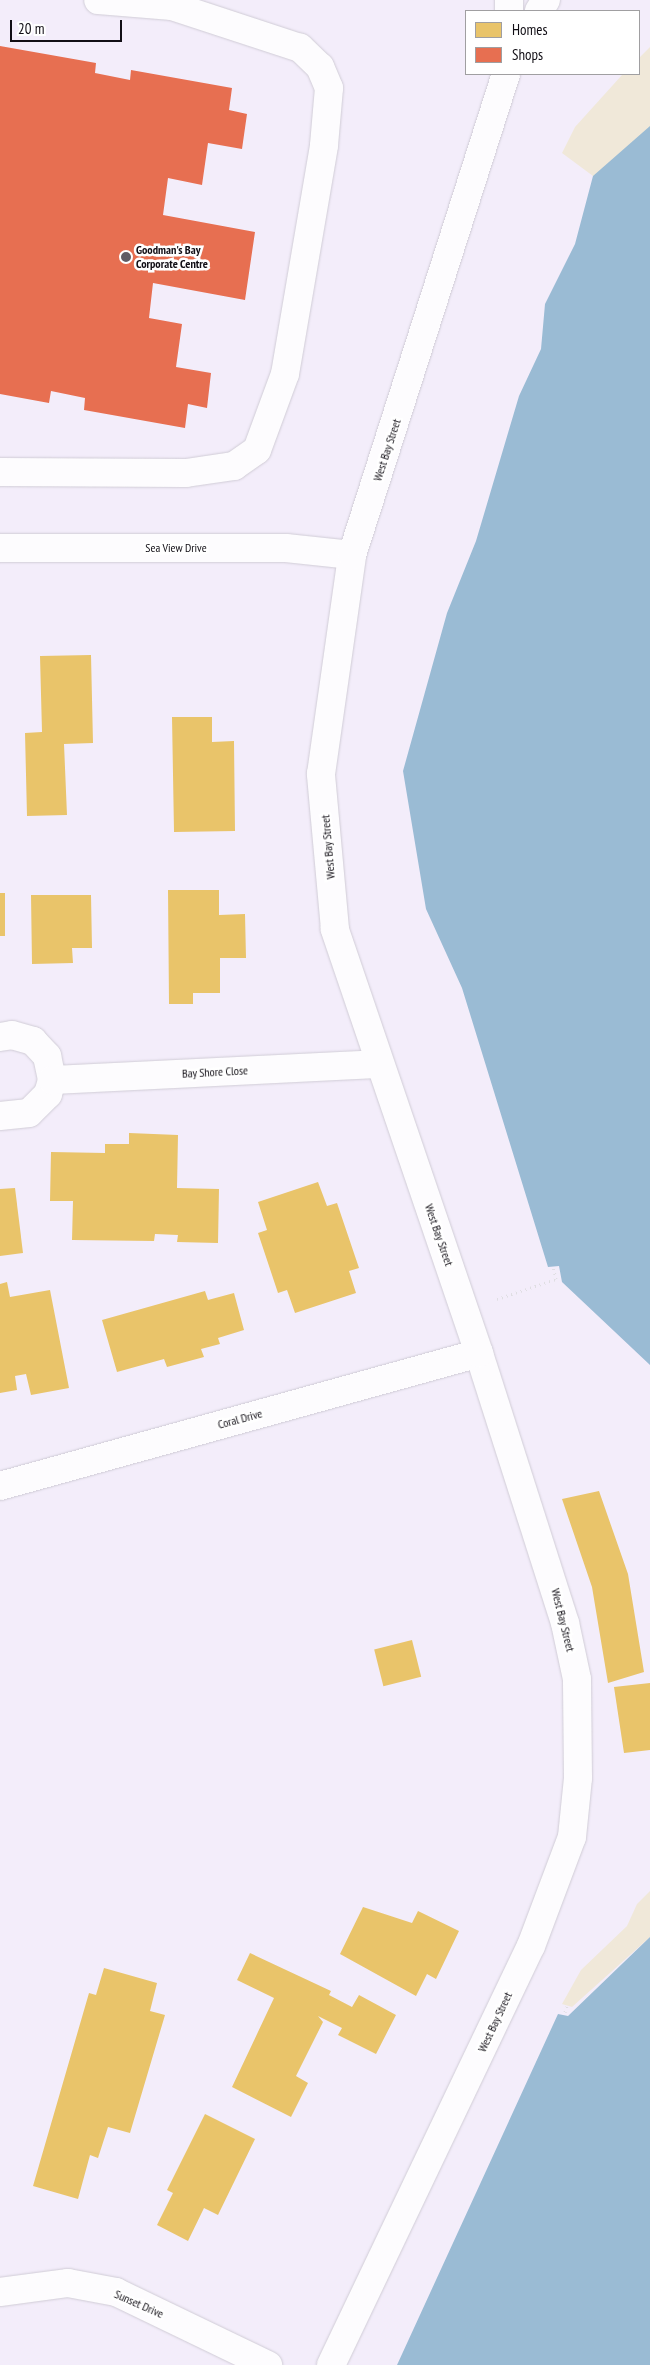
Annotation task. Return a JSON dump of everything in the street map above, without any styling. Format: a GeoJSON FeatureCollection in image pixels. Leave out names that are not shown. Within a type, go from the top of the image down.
{"type":"FeatureCollection","features":[{"type":"Feature","properties":{"kind":"main road"},"geometry":{"type":"LineString","coordinates":[[0,472],[186,473],[234,466],[257,450],[285,374],[324,145],[329,88],[320,67],[300,48],[175,3],[98,0]]}},
{"type":"Feature","properties":{"kind":"main road","name":"West Bay Street"},"geometry":{"type":"LineString","coordinates":[[332,2365],[531,1946],[572,1837],[580,1730],[576,1679],[560,1606],[480,1352],[378,1064],[335,929],[321,774],[352,555],[506,75]]}},
{"type":"Feature","properties":{"kind":"main road","name":"Sea View Drive"},"geometry":{"type":"LineString","coordinates":[[0,548],[286,548],[352,555]]}},
{"type":"Feature","properties":{"kind":"main road"},"geometry":{"type":"LineString","coordinates":[[0,1037],[33,1041],[47,1056],[52,1080],[48,1094],[29,1113],[0,1116]]}},
{"type":"Feature","properties":{"kind":"main road","name":"Bay Shore Close"},"geometry":{"type":"LineString","coordinates":[[52,1080],[378,1064]]}},
{"type":"Feature","properties":{"kind":"main road","name":"Coral Drive"},"geometry":{"type":"LineString","coordinates":[[0,1486],[480,1352]]}},
{"type":"Feature","properties":{"kind":"main road","name":"Sunset Drive"},"geometry":{"type":"LineString","coordinates":[[0,2292],[68,2283],[116,2292],[268,2365]]}},
{"type":"Feature","properties":{"kind":"path"},"geometry":{"type":"LineString","coordinates":[[488,1303],[556,1279],[554,1266]]}},
{"type":"Feature","properties":{"kind":"path"},"geometry":{"type":"LineString","coordinates":[[565,2012],[568,2006]]}},
{"type":"Feature","properties":{"kind":"sand"},"geometry":{"type":"Polygon","coordinates":[[[650,47],[650,156],[625,180],[593,176],[562,153],[575,127],[622,75],[640,75],[640,57],[650,47]]]}},
{"type":"Feature","properties":{"kind":"sand"},"geometry":{"type":"Polygon","coordinates":[[[650,1891],[650,1937],[572,2007],[562,2004],[581,1970],[627,1926],[637,1904],[650,1891]]]}},
{"type":"Feature","properties":{"kind":"water"},"geometry":{"type":"Polygon","coordinates":[[[650,126],[650,1365],[562,1282],[559,1266],[548,1267],[462,988],[426,909],[403,771],[447,613],[476,541],[519,396],[541,349],[545,304],[575,244],[593,176],[650,126]]]}},
{"type":"Feature","properties":{"kind":"water"},"geometry":{"type":"Polygon","coordinates":[[[650,1937],[650,2365],[397,2365],[558,2014],[568,2016],[650,1937]]]}},
{"type":"Feature","properties":{"kind":"building: Homes"},"geometry":{"type":"Polygon","coordinates":[[[91,655],[93,743],[64,744],[67,815],[27,816],[25,733],[42,732],[40,656],[91,655]]]}},
{"type":"Feature","properties":{"kind":"building: Homes"},"geometry":{"type":"Polygon","coordinates":[[[172,717],[212,717],[212,742],[234,741],[235,831],[174,832],[172,717]]]}},
{"type":"Feature","properties":{"kind":"building: Homes"},"geometry":{"type":"Polygon","coordinates":[[[168,890],[219,890],[219,915],[245,914],[246,958],[220,958],[220,993],[193,993],[193,1004],[169,1004],[168,890]]]}},
{"type":"Feature","properties":{"kind":"building: Homes"},"geometry":{"type":"Polygon","coordinates":[[[0,893],[5,893],[5,936],[0,936],[0,893]]]}},
{"type":"Feature","properties":{"kind":"building: Homes"},"geometry":{"type":"Polygon","coordinates":[[[31,895],[91,895],[92,948],[72,948],[73,963],[32,964],[31,895]]]}},
{"type":"Feature","properties":{"kind":"building: Homes"},"geometry":{"type":"Polygon","coordinates":[[[129,1133],[178,1135],[177,1188],[219,1189],[218,1243],[177,1242],[178,1235],[155,1234],[154,1241],[72,1240],[73,1201],[50,1201],[51,1152],[105,1153],[105,1144],[129,1144],[129,1133]]]}},
{"type":"Feature","properties":{"kind":"building: Homes"},"geometry":{"type":"Polygon","coordinates":[[[318,1182],[327,1206],[337,1203],[359,1268],[349,1271],[356,1293],[295,1313],[287,1290],[278,1293],[258,1233],[267,1230],[258,1202],[318,1182]]]}},
{"type":"Feature","properties":{"kind":"building: Homes"},"geometry":{"type":"Polygon","coordinates":[[[15,1188],[23,1253],[0,1256],[0,1189],[15,1188]]]}},
{"type":"Feature","properties":{"kind":"building: Homes"},"geometry":{"type":"Polygon","coordinates":[[[7,1282],[10,1297],[50,1290],[69,1388],[31,1395],[26,1374],[15,1376],[17,1390],[0,1393],[0,1284],[7,1282]]]}},
{"type":"Feature","properties":{"kind":"building: Homes"},"geometry":{"type":"Polygon","coordinates":[[[205,1291],[208,1300],[234,1293],[244,1330],[218,1338],[220,1344],[201,1349],[204,1357],[167,1367],[164,1359],[117,1372],[102,1320],[205,1291]]]}},
{"type":"Feature","properties":{"kind":"building: Homes"},"geometry":{"type":"Polygon","coordinates":[[[599,1491],[628,1574],[644,1672],[608,1683],[592,1587],[562,1499],[599,1491]]]}},
{"type":"Feature","properties":{"kind":"building: Homes"},"geometry":{"type":"Polygon","coordinates":[[[412,1640],[421,1677],[383,1686],[374,1649],[412,1640]]]}},
{"type":"Feature","properties":{"kind":"building: Homes"},"geometry":{"type":"Polygon","coordinates":[[[650,1683],[650,1750],[624,1753],[614,1687],[650,1683]]]}},
{"type":"Feature","properties":{"kind":"building: Homes"},"geometry":{"type":"Polygon","coordinates":[[[363,1907],[412,1923],[418,1911],[459,1931],[436,1979],[427,1974],[416,1996],[340,1954],[363,1907]]]}},
{"type":"Feature","properties":{"kind":"building: Homes"},"geometry":{"type":"Polygon","coordinates":[[[250,1953],[331,1991],[329,1995],[352,2007],[359,1995],[396,2015],[376,2054],[338,2035],[342,2028],[318,2016],[323,2022],[296,2076],[308,2083],[291,2117],[232,2087],[274,1998],[237,1980],[250,1953]]]}},
{"type":"Feature","properties":{"kind":"building: Homes"},"geometry":{"type":"Polygon","coordinates":[[[104,1968],[157,1983],[150,2011],[165,2015],[130,2133],[108,2127],[98,2158],[90,2155],[78,2199],[33,2186],[89,1993],[96,1995],[104,1968]]]}},
{"type":"Feature","properties":{"kind":"building: Homes"},"geometry":{"type":"Polygon","coordinates":[[[205,2114],[255,2139],[218,2215],[204,2208],[188,2241],[157,2225],[173,2193],[167,2190],[205,2114]]]}},
{"type":"Feature","properties":{"kind":"building: Shops","name":"Goodman's Bay Corporate Centre"},"geometry":{"type":"Polygon","coordinates":[[[0,46],[96,63],[95,73],[130,80],[131,70],[232,88],[229,110],[247,114],[242,149],[208,143],[202,185],[168,178],[163,215],[255,232],[245,300],[153,283],[149,318],[182,324],[176,367],[211,373],[207,408],[188,404],[185,428],[84,410],[85,398],[51,391],[49,403],[0,394],[0,46]]]}},
{"type":"Feature","properties":{"kind":"place","name":"Goodman's Bay Corporate Centre"},"geometry":{"type":"Point","coordinates":[126,257]}}]}
